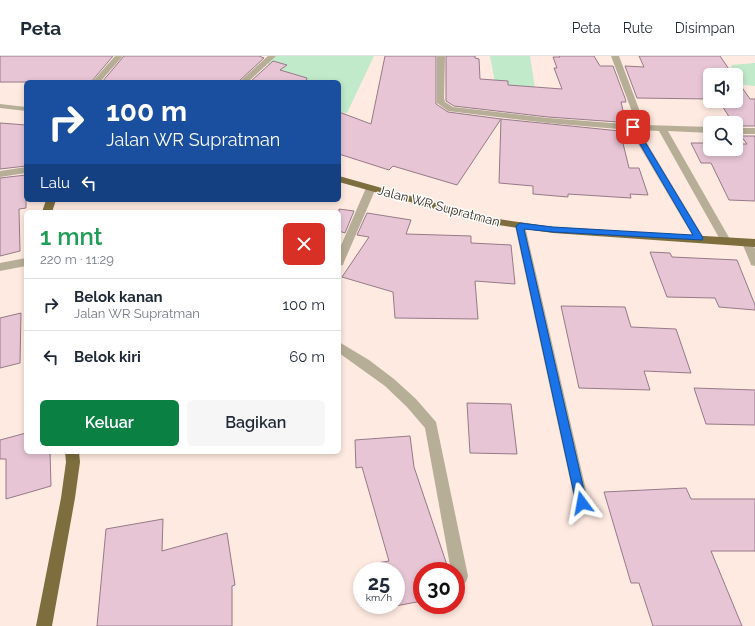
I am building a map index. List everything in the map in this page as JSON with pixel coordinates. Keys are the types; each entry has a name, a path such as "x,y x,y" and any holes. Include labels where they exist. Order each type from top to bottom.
{"highway":[{"name":"Jalan WR Supratman","path":"341,180 486,220 520,226 553,230 699,238 751,243"},
{"path":"44,626 68,498 73,462 72,454"}],"street":[{"path":"98,80 119,56"},
{"path":"245,80 259,65 272,56"},
{"path":"441,56 440,98 441,103 451,109 554,122 638,127 662,130 703,130"},
{"path":"614,56 638,127 699,238"},
{"path":"0,106 24,109"},
{"path":"662,130 726,241"},
{"path":"743,131 755,131"},
{"path":"0,174 24,170"},
{"path":"341,257 371,188"},
{"path":"520,226 582,503"},
{"path":"751,243 755,262"},
{"path":"0,266 24,262"},
{"path":"341,348 384,378 419,410 431,426 457,562"}],"green space":[{"path":"271,56 374,56 347,113 341,112 341,80 278,80 278,78 266,61"},
{"path":"490,56 530,56 536,95 496,88"},
{"path":"755,63 755,86 743,85 743,68 732,68 732,65"}],"building":[{"path":"0,56 113,56 93,80 24,80 24,82 0,82"},
{"path":"124,56 259,56 264,58 240,80 104,80"},
{"path":"385,56 436,56 436,104 448,112 501,119 457,185 393,166 389,170 341,155 341,113 371,124"},
{"path":"446,56 475,56 475,58 479,59 480,79 508,81 508,85 562,89 554,68 557,68 553,57 594,56 600,66 613,66 626,102 621,102 625,119 617,119 618,122 548,117 454,106 446,101"},
{"path":"639,56 720,56 728,68 703,68 703,99 637,98 625,66 644,67"},
{"path":"273,61 287,65 280,70 307,78 306,80 252,80"},
{"path":"743,89 750,99 755,99 755,126 743,126 743,116 729,116 723,108 743,108"},
{"path":"501,119 620,131 629,168 639,168 648,195 630,194 631,198 568,194 568,197 533,194 533,186 499,183"},
{"path":"0,123 24,125 24,166 0,169"},
{"path":"743,136 755,136 755,201 729,200 711,163 701,163 691,143 703,143 703,156 743,156 743,144 747,144"},
{"path":"24,175 24,202 26,202 26,208 19,209 20,251 0,256 0,178"},
{"path":"339,209 354,211 345,233 341,232 341,210"},
{"path":"367,213 411,220 406,234 471,236 471,243 511,245 515,284 475,281 478,319 395,318 393,292 342,277 369,237 357,235"},
{"path":"650,252 670,253 672,257 737,260 755,305 755,310 719,307 715,298 667,297"},
{"path":"561,306 625,307 631,327 676,329 691,373 644,371 650,390 579,388"},
{"path":"21,313 20,363 0,368 0,318"},
{"path":"694,388 755,390 755,425 706,424"},
{"path":"467,403 511,404 517,454 470,453"},
{"path":"24,434 24,454 50,454 51,486 6,499 6,459 0,459 0,440"},
{"path":"410,436 414,467 446,562 413,562 413,603 405,604 405,562 383,562 389,561 362,467 356,468 355,440"},
{"path":"686,488 691,499 755,499 755,551 711,551 742,626 653,626 639,583 631,583 604,492"},
{"path":"163,519 162,551 227,533 235,585 232,586 232,626 97,626 106,529"}],"route":[{"path":"582,503 520,226 553,230 699,238 633,127"}]}
